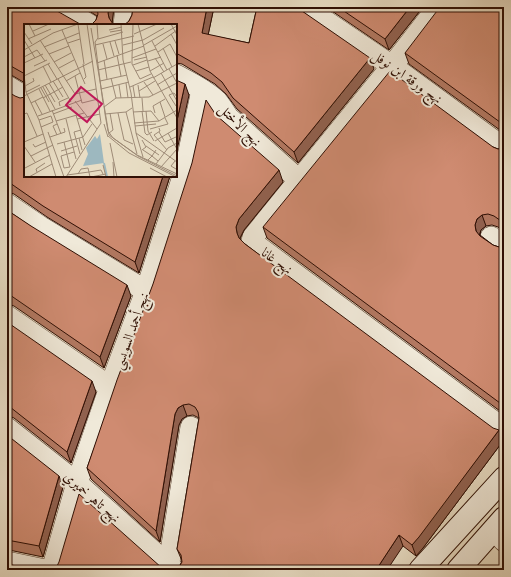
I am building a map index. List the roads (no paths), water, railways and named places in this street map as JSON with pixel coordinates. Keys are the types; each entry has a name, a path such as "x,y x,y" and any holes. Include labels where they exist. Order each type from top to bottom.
{"main road":[{"path":"420,570 504,478"},
{"path":"458,570 501,530"}],"street":[{"path":"59,7 88,24"},
{"path":"124,24 126,7"},
{"name":"نهج ورقة ابن نوفل","path":"311,7 315,14 392,66 504,148"},
{"name":"نهج غانا","path":"438,7 253,237 252,241 504,429"},
{"name":"نهج الأختل","path":"177,76 215,99 222,106 228,116 299,180"},
{"path":"7,86 24,96"},
{"name":"نهج أحمد السويسي","path":"52,570 78,483 110,387 146,290 185,170 202,90"},
{"path":"7,204 41,227 146,290"},
{"path":"7,316 110,387"},
{"name":"نهج تاهر خميري","path":"7,428 78,483 170,567"},
{"path":"170,567 170,557 190,428"},
{"path":"7,562 45,570"}]}
